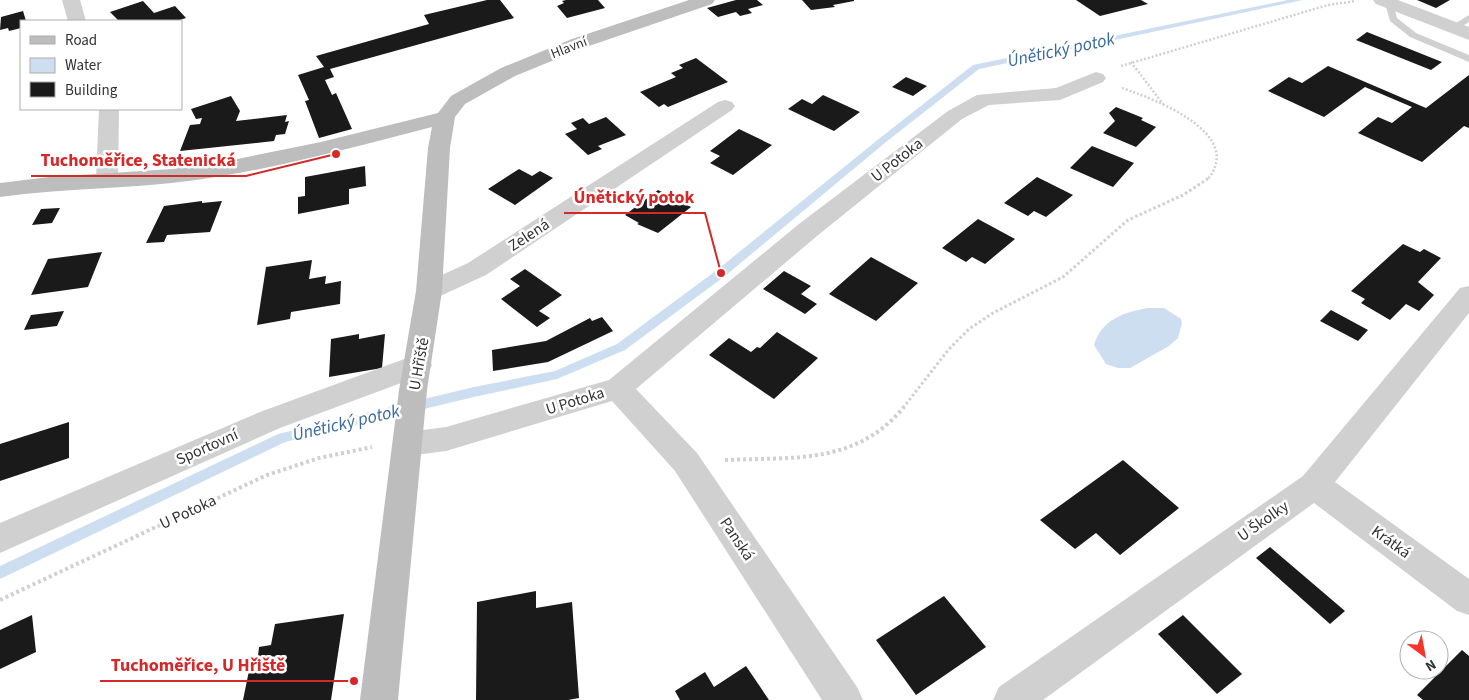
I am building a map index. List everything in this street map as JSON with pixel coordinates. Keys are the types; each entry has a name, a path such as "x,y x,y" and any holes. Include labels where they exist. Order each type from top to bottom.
{"street":[{"name":"Hlavní","path":"444,117 458,100 508,72 579,43 706,0"},
{"path":"76,1 76,20"},
{"path":"1385,1 1461,31"},
{"name":"U Potoka","path":"409,435 446,439 618,388 808,230 955,115 984,99 1060,94 1096,78"},
{"name":"Zelená","path":"429,291 477,268 726,106"},
{"path":"108,179 109,110"},
{"path":"0,190 53,183 196,173 297,153 444,117"},
{"name":"U Hřiště","path":"379,700 415,378 429,291 439,148 444,117"},
{"name":"U Školky","path":"1012,700 1314,485 1469,295"},
{"name":"Sportovní","path":"0,538 270,420 415,378"},
{"name":"Panská","path":"618,388 686,462 844,700"},
{"name":"Krátká","path":"1314,485 1469,599"}],"lane":[{"path":"1385,1 1393,18 1413,35 1469,59"},
{"path":"1461,31 1469,18"}],"path":[{"path":"1096,78 1131,62 1328,5 1363,0"},
{"path":"1131,62 1163,104"},
{"path":"686,462 831,453 867,440 887,426 960,336 980,320 1059,280 1131,218 1197,188 1214,172 1218,159 1212,141 1189,118 1163,104 1096,78"},
{"name":"U Potoka","path":"0,600 282,469 346,450 409,435"}],"water":[{"path":"1148,308 1164,308 1181,319 1182,323 1178,338 1169,346 1130,368 1118,368 1106,364 1094,345 1102,329 1122,315"}],"building":[{"path":"487,0 500,0 514,18 330,69 334,77 325,80 332,95 336,93 352,129 319,138 305,101 309,100 298,75 324,67 316,56 429,24 424,15"},
{"path":"566,0 598,0 605,8 567,18 557,6"},
{"path":"736,0 757,0 763,5 748,9 752,13 740,16 736,12 718,17 707,8"},
{"path":"802,0 854,1 833,5 835,7 811,10"},
{"path":"1076,0 1141,0 1148,4 1100,16"},
{"path":"1417,0 1450,0 1436,8"},
{"path":"143,1 154,13 175,6 186,18 179,20 118,20 110,12"},
{"path":"23,11 26,20 20,20 20,28 9,31 8,28 0,30 1,17"},
{"path":"1367,32 1442,62 1431,70 1356,40"},
{"path":"696,58 728,82 668,107 664,104 659,107 640,92 676,77 671,73 683,68 679,65"},
{"path":"1328,66 1426,108 1469,75 1469,128 1464,126 1422,162 1358,133 1378,117 1392,123 1412,107 1365,87 1324,117 1268,91 1289,77 1302,83"},
{"path":"906,77 927,86 913,96 892,87"},
{"path":"823,95 860,112 834,131 788,109 802,99 812,104"},
{"path":"231,96 240,111 236,121 287,115 285,122 289,121 285,134 276,135 274,141 180,151 190,125 200,124 202,118 196,119 191,109"},
{"path":"1116,107 1143,118 1141,120 1156,127 1136,147 1103,133 1115,121 1109,113"},
{"path":"606,117 626,135 598,146 602,149 588,155 565,134 577,129 571,123 583,118 589,124"},
{"path":"739,129 772,145 733,175 710,163 720,156 710,151"},
{"path":"1092,146 1134,163 1113,187 1070,168"},
{"path":"365,166 366,186 349,189 349,204 298,214 298,197 305,196 305,177"},
{"path":"519,169 532,176 540,171 553,178 515,205 488,189"},
{"path":"1037,177 1073,195 1046,217 1034,211 1028,216 1004,203"},
{"path":"658,190 691,207 658,233 637,224 639,223 625,215"},
{"path":"202,201 202,203 222,201 210,232 167,235 164,242 146,243 164,206"},
{"path":"60,208 52,223 32,225 41,209"},
{"path":"978,219 1015,239 985,264 972,257 966,262 942,248"},
{"path":"1403,244 1420,252 1424,249 1441,258 1418,282 1434,295 1419,311 1406,304 1390,320 1361,303 1365,299 1351,291"},
{"path":"102,252 88,287 31,295 48,259"},
{"path":"871,257 918,283 876,321 829,294"},
{"path":"312,260 309,279 326,276 325,284 341,281 340,304 291,312 290,319 257,325 266,267"},
{"path":"525,269 562,295 539,311 550,318 537,327 501,299 520,286 510,279"},
{"path":"784,271 811,286 801,294 817,304 805,314 763,289"},
{"path":"1331,310 1368,330 1358,341 1320,321"},
{"path":"64,311 57,326 24,330 31,315"},
{"path":"602,317 613,331 548,362 493,371 492,350 546,341 590,318 592,321"},
{"path":"777,332 818,358 774,399 709,355 729,338 751,352 757,347 760,348"},
{"path":"359,334 359,339 385,334 382,368 329,377 331,339"},
{"path":"69,422 69,458 0,481 0,444"},
{"path":"1123,460 1179,508 1120,555 1096,533 1075,549 1040,520"},
{"path":"1270,547 1345,611 1330,624 1256,558"},
{"path":"536,591 536,608 572,602 579,698 568,700 476,700 477,602"},
{"path":"944,596 986,647 916,695 876,640"},
{"path":"344,614 331,700 243,700 252,656 258,656 259,647 271,645 275,624"},
{"path":"32,615 36,652 0,669 0,630"},
{"path":"1183,615 1242,674 1217,694 1158,634"},
{"path":"1462,650 1469,656 1469,700 1423,700 1417,695 1432,680 1449,680 1449,663"},
{"path":"746,666 769,700 680,700 675,691 705,672 714,687"}],"waterway":[{"name":"Únětický potok","path":"0,573 282,438 474,392 557,375 621,347 721,273 883,140 976,67 1299,0"}],"place":[{"name":"Tuchoměřice, Statenická","path":"336,154"},
{"name":"Únětický potok","path":"721,273"},
{"name":"Tuchoměřice, U Hřiště","path":"354,681"}]}
